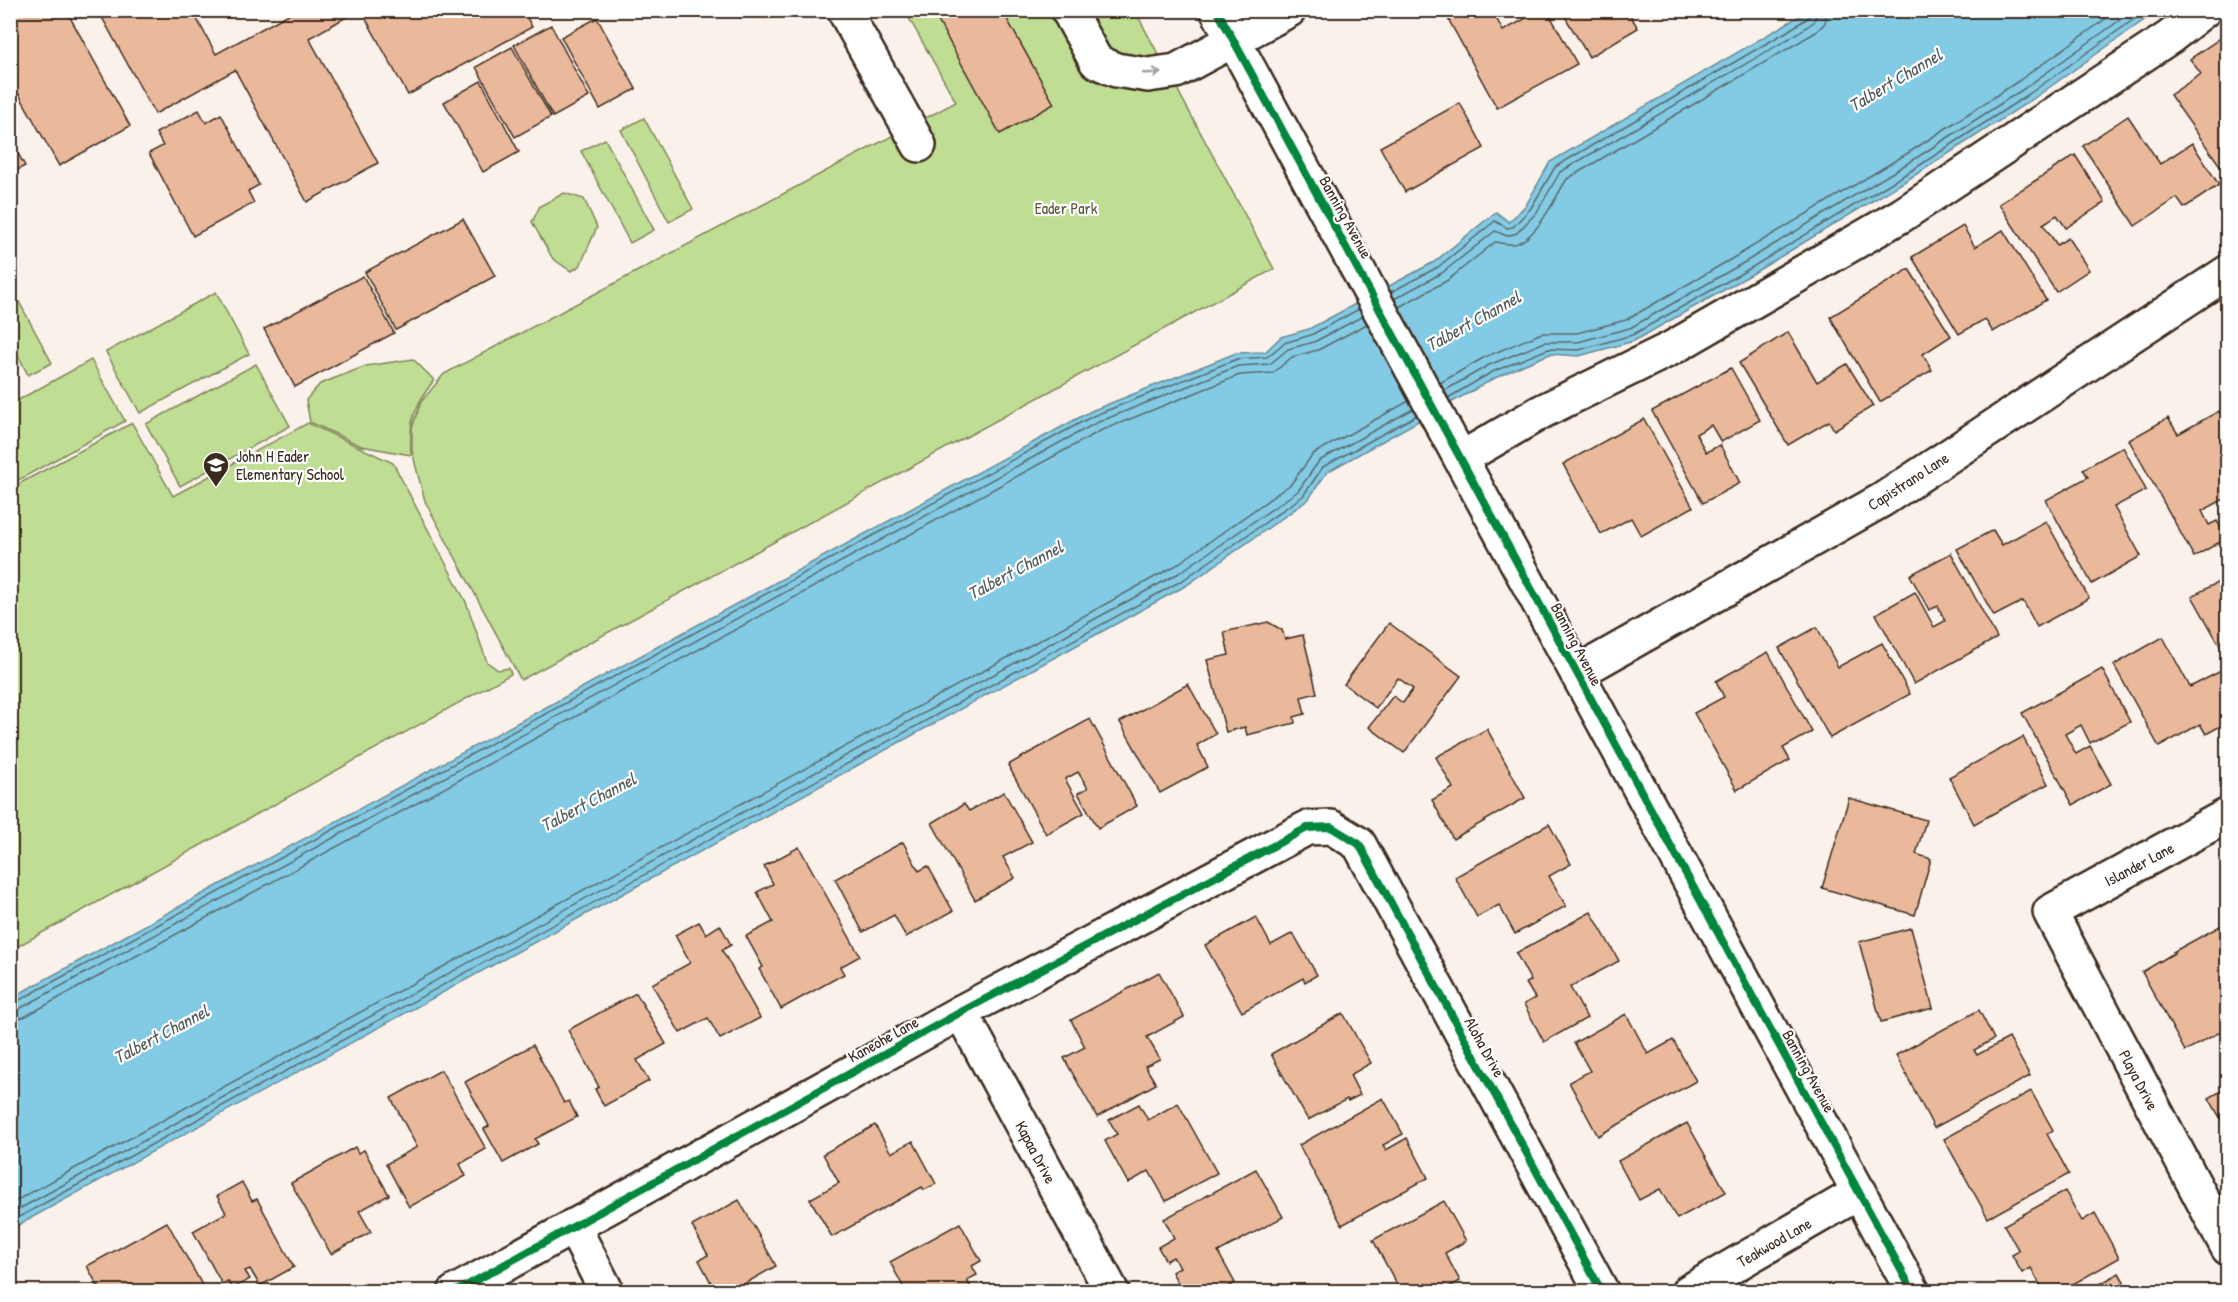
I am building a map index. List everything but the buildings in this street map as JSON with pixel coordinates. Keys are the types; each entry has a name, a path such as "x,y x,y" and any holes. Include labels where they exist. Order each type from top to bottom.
{"street":[{"path":"844,10 919,146"},
{"path":"1068,10 1096,61 1116,70 1148,75 1176,71 1234,42 1289,10"},
{"name":"Banning Avenue","path":"1217,10 1913,1292"},
{"path":"1462,458 1541,412 1672,348 1902,215 2170,37 2204,10"},
{"name":"Capistrano Lane","path":"1577,673 1882,500 2228,272"},
{"name":"Islander Lane","path":"2050,912 2228,816"},
{"name":"Kaneohe Lane","path":"455,1292 961,1012 1307,828 1331,827"},
{"name":"Aloha Drive","path":"1331,827 1359,844 1602,1292"},
{"name":"Playa Drive","path":"2050,912 2228,1248"},
{"name":"Kapaa Drive","path":"961,1012 1112,1292"},
{"name":"Teakwood Lane","path":"1688,1292 1860,1192"},
{"path":"573,1226 607,1292"}],"green space":[{"name":"Eader Park","path":"905,11 1135,11 1274,269 521,680 425,501 412,451 412,428 421,402 444,374 956,102"},
{"path":"644,118 693,209 669,222 621,130"},
{"path":"605,139 654,230 630,243 581,151"},
{"path":"564,193 584,199 597,227 580,266 571,271 553,259 532,222 540,206"},
{"path":"10,285 52,363 28,375 11,341"},
{"path":"216,292 249,354 140,413 106,352"},
{"path":"413,359 434,380 421,399 414,415 411,455 361,446 310,422 306,400 320,384 366,366"},
{"path":"91,360 125,421 15,482 11,473 11,404"},
{"path":"256,364 290,426 180,486 146,424"},
{"path":"132,423 173,496 308,423 393,463 466,602 487,662 498,670 509,668 511,674 11,950 11,488"}],"water":[{"name":"Talbert Channel","path":"1808,11 2157,11 2033,99 1920,172 1752,274 1634,341 1579,356 1550,354 1495,378 1327,472 1308,500 1187,585 11,1229 11,998 1091,411 1236,353 1265,352 1281,337 1309,329 1434,262 1496,212 1509,222 1526,205 1550,162"}],"cycle path":[{"path":"1217,10 1913,1292"},
{"path":"455,1292 961,1012 1307,828 1331,827 1359,844 1602,1292"}],"place":[{"name":"John H Eader Elementary School","path":"216,488"}]}
